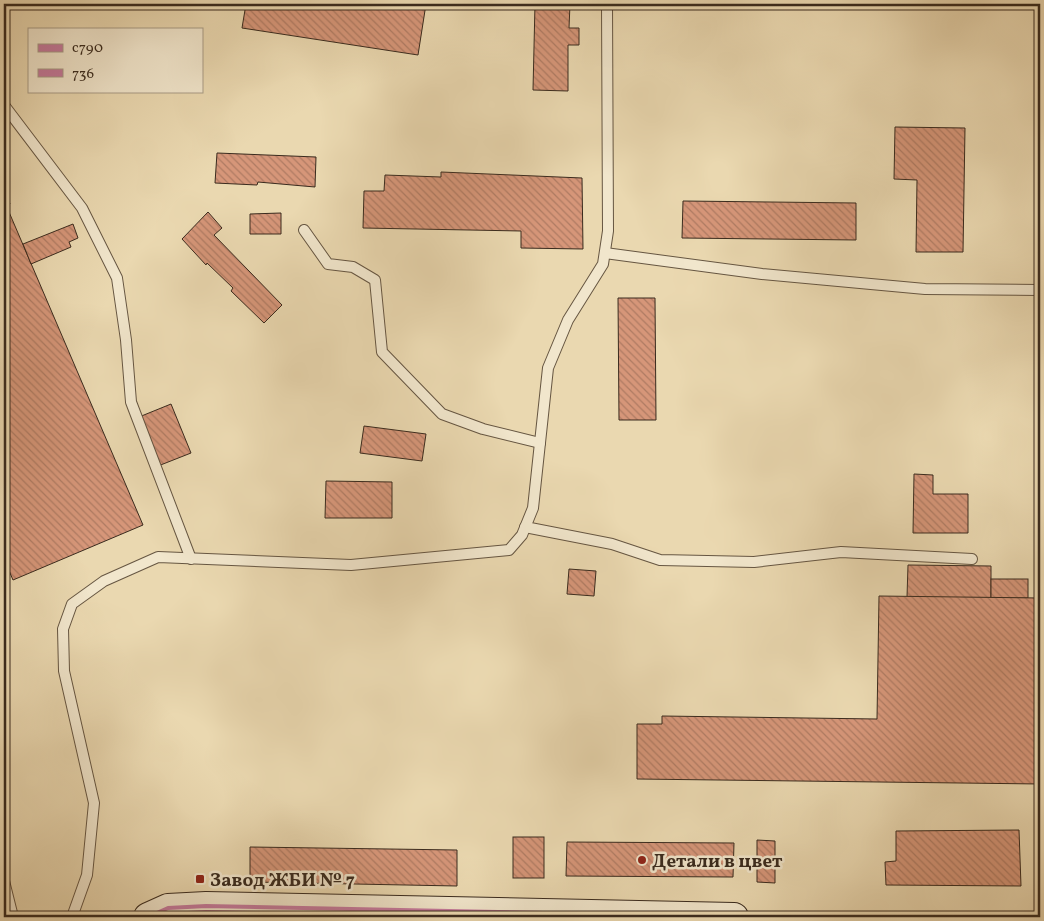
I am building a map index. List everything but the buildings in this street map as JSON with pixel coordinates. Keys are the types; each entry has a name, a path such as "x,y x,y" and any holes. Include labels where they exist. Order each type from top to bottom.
{"street":[{"path":"148,917 168,908 206,906 734,917"}],"lane":[{"path":"72,917 87,875 94,803 64,671 63,628 72,604 104,582 158,557 361,564 508,550 522,535 533,508 548,368 568,320 603,264 605,253 608,231 607,4"},
{"path":"4,105 82,208 117,278 126,340 131,402 191,559"},
{"path":"304,230 328,264 353,267 375,280 382,352 442,414 483,429 540,443"},
{"path":"605,253 762,274 925,289 1040,290"},
{"path":"525,527 612,544 660,560 754,562 841,552 972,560"},
{"path":"4,881 13,917"}],"transit line":[{"name":"с790","path":"148,917 168,908 206,906 734,917"},
{"name":"736","path":"163,917 169,914 206,912 446,917"}],"place":[{"name":"Детали в цвет","path":"642,860"},
{"name":"Завод ЖБИ № 7","path":"200,879"}]}
